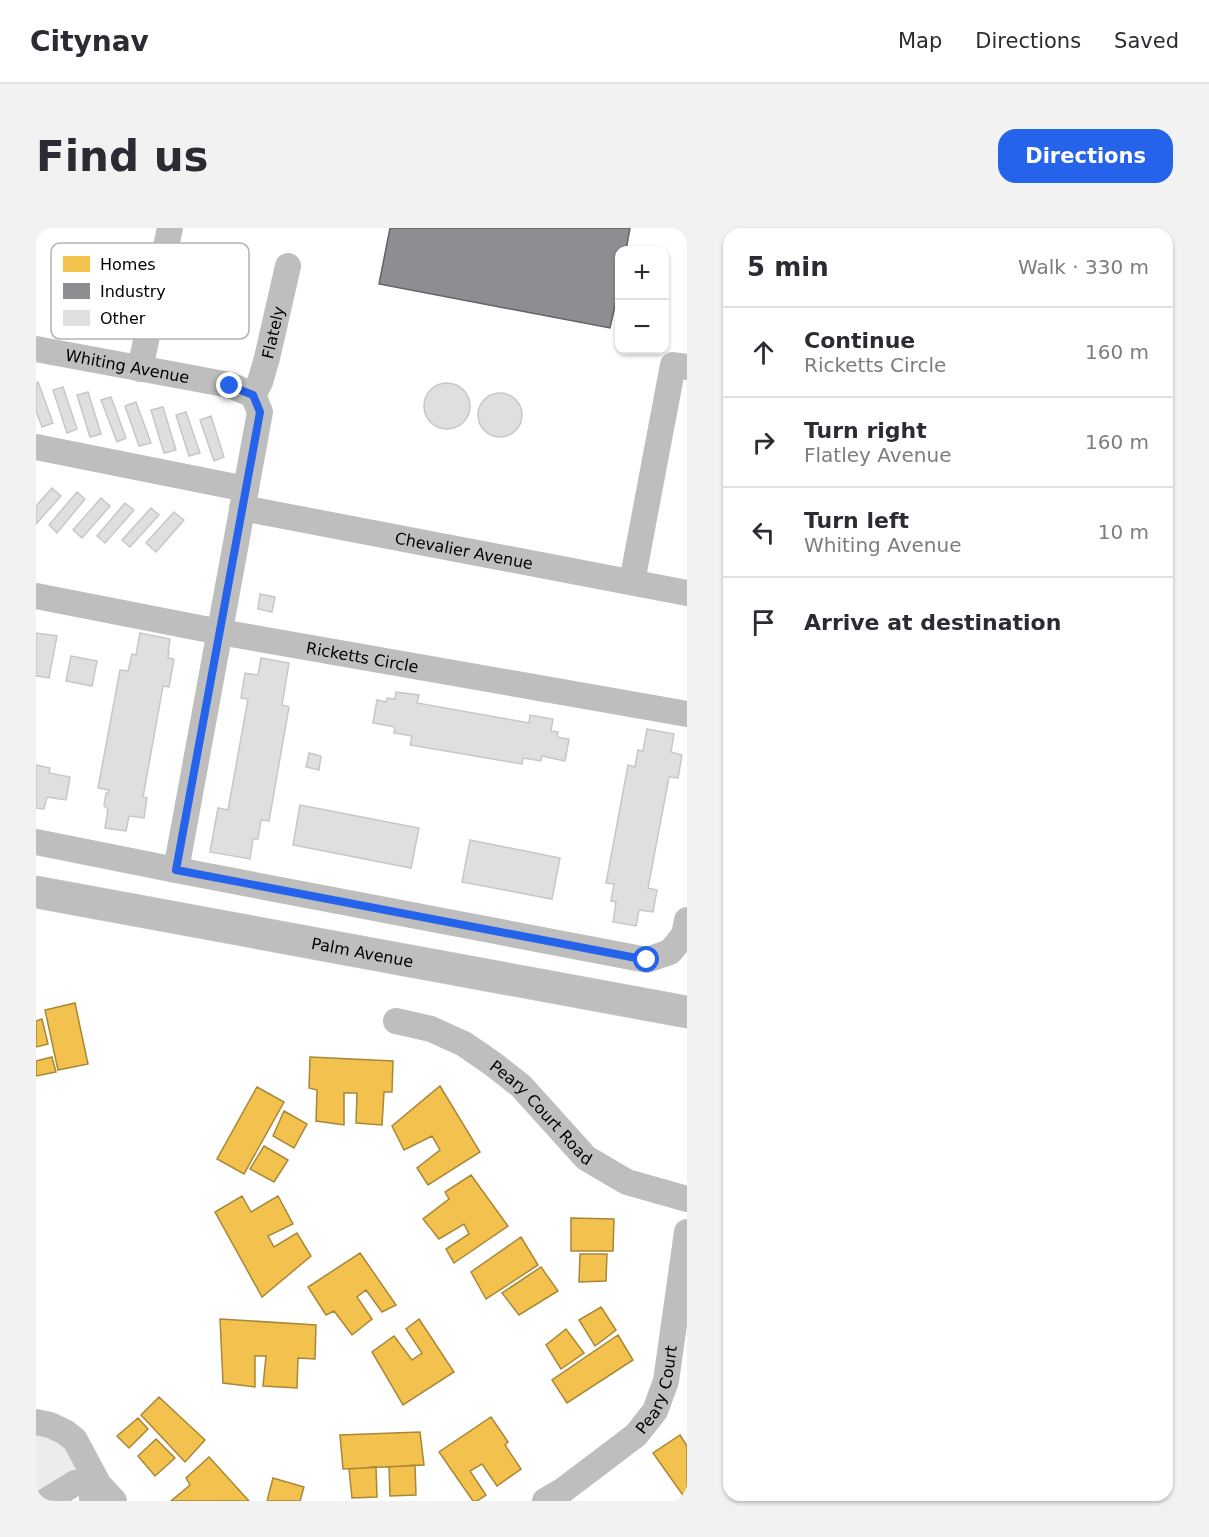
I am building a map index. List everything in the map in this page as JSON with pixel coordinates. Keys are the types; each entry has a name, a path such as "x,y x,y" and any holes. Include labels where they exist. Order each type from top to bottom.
{"main road":[{"name":"Palm Avenue","path":"36,892 687,1012"}],"street":[{"path":"167,243 170,228"},
{"name":"Flately","path":"253,395 265,366 288,266"},
{"path":"140,369 146,339"},
{"name":"Whiting Avenue","path":"36,349 230,386 253,395"},
{"path":"632,582 673,365 687,367"},
{"path":"176,870 260,412 253,395"},
{"name":"Chevalier Avenue","path":"36,447 244,498 687,593"},
{"name":"Ricketts Circle","path":"36,596 220,632 687,714"},
{"path":"36,842 647,960 670,952 684,935 687,920"},
{"name":"Peary Court Road","path":"396,1022 431,1029 464,1044 493,1064 520,1086 586,1158 600,1167 627,1182 687,1199"},
{"name":"Peary Court","path":"545,1501 562,1491 636,1435 655,1411 666,1381 687,1232"},
{"path":"36,1422 50,1425 75,1440 101,1496"},
{"path":"46,1501 75,1483 101,1496"}],"shaded area":[{"path":"36,1428 61,1437 77,1466 72,1475 36,1500"}],"building: Homes":[{"path":"75,1003 88,1064 58,1070 45,1010"},
{"path":"42,1019 48,1044 36,1047 36,1021"},
{"path":"52,1057 56,1072 36,1076 36,1061"},
{"path":"310,1057 393,1061 392,1092 384,1092 382,1125 356,1123 357,1093 344,1093 344,1125 316,1121 317,1090 309,1088"},
{"path":"440,1086 480,1152 428,1185 417,1168 440,1150 432,1136 404,1150 392,1126"},
{"path":"257,1087 284,1102 244,1174 217,1159"},
{"path":"284,1111 307,1124 294,1148 273,1136"},
{"path":"264,1146 288,1160 274,1182 250,1169"},
{"path":"471,1175 508,1226 454,1263 446,1249 469,1234 464,1224 439,1239 423,1219 449,1199 445,1192"},
{"path":"242,1196 251,1212 278,1196 293,1224 268,1236 274,1247 297,1233 311,1256 262,1297 215,1212"},
{"path":"571,1218 614,1219 613,1251 571,1251"},
{"path":"521,1237 538,1265 486,1299 471,1272"},
{"path":"360,1253 396,1305 382,1312 366,1290 357,1297 372,1319 352,1335 334,1311 326,1315 308,1287"},
{"path":"580,1254 607,1254 606,1281 579,1282"},
{"path":"541,1267 558,1291 519,1315 502,1293"},
{"path":"601,1307 616,1330 595,1346 579,1320"},
{"path":"220,1319 316,1325 315,1359 298,1358 297,1388 263,1386 266,1356 255,1356 255,1387 223,1383"},
{"path":"419,1319 454,1372 403,1405 372,1352 394,1336 412,1360 422,1353 406,1329"},
{"path":"566,1329 584,1353 561,1369 546,1345"},
{"path":"618,1335 633,1360 567,1403 552,1380"},
{"path":"159,1397 205,1440 185,1462 141,1415"},
{"path":"491,1417 508,1442 505,1445 521,1469 497,1486 482,1464 470,1471 486,1495 473,1501 439,1452"},
{"path":"138,1418 148,1429 129,1448 117,1436"},
{"path":"420,1432 424,1465 343,1469 340,1435"},
{"path":"680,1435 687,1446 687,1501 653,1453"},
{"path":"156,1439 175,1458 155,1476 138,1456"},
{"path":"209,1457 249,1501 171,1501 190,1485 186,1478"},
{"path":"415,1465 416,1495 390,1496 389,1467"},
{"path":"376,1467 377,1497 352,1498 349,1469"},
{"path":"273,1478 304,1487 300,1501 267,1501"}],"building: Industry":[{"path":"390,228 630,228 627,246 615,246 615,306 610,328 379,284"}],"building: Other":[{"path":"38,382 53,423 42,427 36,411 36,383"},
{"path":"447,383 463,390 470,406 463,422 447,429 431,422 424,406 431,390"},
{"path":"63,387 77,429 67,433 53,390"},
{"path":"88,392 101,434 90,437 77,395"},
{"path":"500,393 508,394 516,399 521,407 521,423 516,431 508,436 500,437 492,436 484,431 479,423 478,415 479,407 484,399 492,394"},
{"path":"111,397 126,438 117,442 101,400"},
{"path":"136,402 151,443 139,446 125,406"},
{"path":"163,407 176,450 164,453 151,410"},
{"path":"186,412 200,453 189,456 176,415"},
{"path":"211,416 224,457 214,461 200,420"},
{"path":"52,488 61,496 36,524 36,506"},
{"path":"77,492 85,499 57,533 49,525"},
{"path":"101,498 110,506 82,538 73,530"},
{"path":"125,503 134,510 105,543 97,536"},
{"path":"151,508 159,515 130,547 122,540"},
{"path":"174,512 184,520 156,552 146,543"},
{"path":"260,594 275,597 272,612 258,609"},
{"path":"36,633 57,636 49,678 36,676"},
{"path":"140,633 170,639 168,658 174,659 169,687 163,686 143,797 147,798 144,818 129,816 126,831 105,828 108,809 104,806 106,793 109,790 98,788 120,670 128,671 132,654 136,655"},
{"path":"71,656 97,661 92,686 66,681"},
{"path":"261,658 289,663 282,705 289,707 269,821 261,820 258,839 253,839 250,859 210,852 218,808 228,810 248,699 241,698 245,673 258,675"},
{"path":"396,692 419,695 417,703 529,723 530,715 553,719 551,731 558,732 557,737 569,739 565,761 542,756 541,761 523,758 522,764 410,745 412,736 394,733 395,727 373,723 377,700 386,702 387,698 395,699"},
{"path":"647,729 674,734 671,752 682,755 678,778 669,777 648,888 657,890 653,912 639,910 636,926 613,922 616,902 611,901 614,884 606,883 628,765 635,767 638,750 643,751"},
{"path":"309,753 321,756 319,770 306,767"},
{"path":"36,765 50,768 49,773 70,777 66,800 47,797 44,809 36,808"},
{"path":"300,805 419,828 411,868 293,845"},
{"path":"470,840 560,858 552,899 462,882"}],"route":[{"path":"230,386 253,395 260,412 176,870 647,960"}]}
